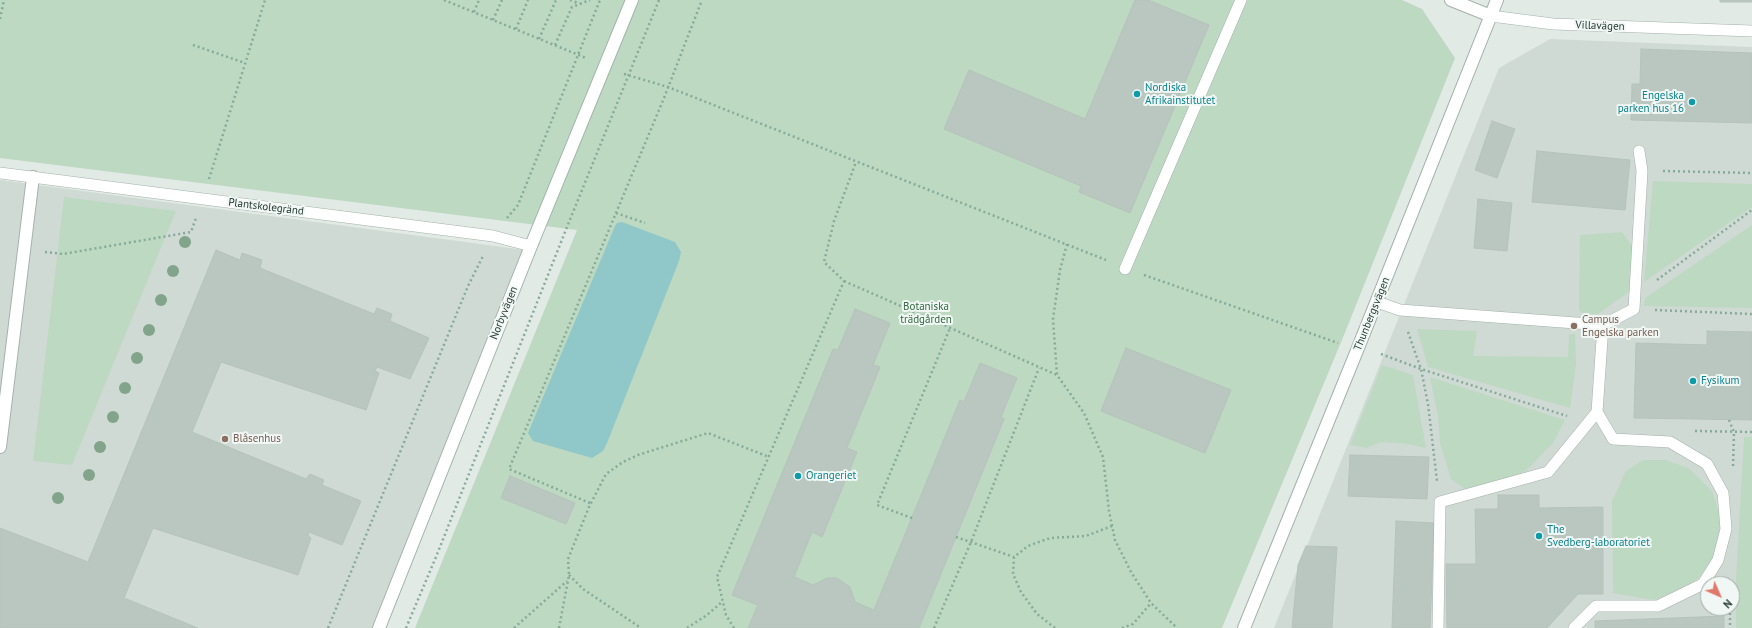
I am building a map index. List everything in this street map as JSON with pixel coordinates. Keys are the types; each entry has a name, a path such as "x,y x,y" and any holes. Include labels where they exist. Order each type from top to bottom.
{"street":[{"name":"Norbyvägen","path":"379,628 531,246 632,0"},
{"name":"Villavägen","path":"1450,0 1491,16"},
{"name":"Thunbergsvägen","path":"1244,628 1377,302 1497,0"},
{"path":"0,447 33,177"}],"lane":[{"path":"1125,269 1241,0"},
{"name":"Villavägen","path":"1491,16 1553,24 1752,31"},
{"path":"1377,302 1400,310 1603,324 1634,309 1642,171 1639,151"},
{"name":"Plantskolegränd","path":"0,173 493,236 531,246"},
{"path":"1574,628 1596,606 1658,606 1703,584 1718,560 1726,529 1723,493 1707,464 1670,442 1613,439 1598,412 1603,324"},
{"path":"1438,628 1440,502 1548,472 1598,412"}],"path":[{"path":"0,19 4,0"},
{"path":"24,250 63,254 191,232 265,0"},
{"path":"444,0 605,64 628,76 668,87 1067,244 1125,269 1340,344 1358,348"},
{"path":"474,12 479,0"},
{"path":"493,20 502,0"},
{"path":"516,29 528,0"},
{"path":"539,39 556,0"},
{"path":"570,0 579,2"},
{"path":"555,45 572,6 579,2 590,0"},
{"path":"328,628 468,286 493,236 518,205 577,54 600,0"},
{"path":"406,628 436,557 659,0"},
{"path":"590,503 509,469 668,87 702,0"},
{"path":"193,45 245,62"},
{"path":"856,162 834,221 824,262 844,281 1057,375"},
{"path":"1642,171 1752,173"},
{"path":"1635,295 1752,210"},
{"path":"616,213 645,223"},
{"path":"1067,244 1060,270 1053,320 1057,375 1084,413 1103,457 1115,540 1131,572 1151,603 1177,628"},
{"path":"734,628 726,614 717,577 844,281"},
{"path":"1634,309 1752,314"},
{"path":"1400,310 1421,369 1428,404 1440,502"},
{"path":"912,518 877,505 950,328"},
{"path":"1381,354 1421,369 1589,422"},
{"path":"934,628 971,542 1039,368"},
{"path":"558,628 569,575 568,559 590,503 606,474 638,454 708,433 769,457"},
{"path":"1055,628 1037,614 1021,592 1013,574 1014,557 1028,546 1050,538 1086,536 1112,526"},
{"path":"956,537 1014,557"},
{"path":"569,575 583,589 641,628"},
{"path":"514,628 567,580"},
{"path":"688,628 707,615 723,601"},
{"path":"1122,628 1133,624 1151,603"},
{"path":"1730,616 1730,628"}],"shaded area":[{"name":"Campus Engelska parken","path":"1550,39 1752,47 1752,628 1274,628 1499,68"},
{"name":"Blåsenhus","path":"0,180 525,250 374,628 0,628"}],"green space":[{"name":"Botaniska trädgården","path":"0,0 1402,0 1422,9 1455,58 1344,335 1222,628 415,628 577,230 0,158"},
{"path":"1653,181 1752,184 1752,207 1644,282"},
{"path":"64,197 176,211 72,465 33,461"},
{"path":"1752,225 1752,308 1644,306 1645,298"},
{"path":"1622,232 1633,247 1630,291 1598,314 1583,313 1579,310 1580,235"},
{"path":"1417,329 1477,331 1473,356 1568,357 1569,334 1575,334 1576,364 1570,408 1428,367"},
{"path":"1382,365 1413,375 1426,448 1409,444 1381,442 1367,448 1350,445"},
{"path":"1430,377 1565,420 1553,443 1526,471 1478,489 1465,489 1451,479 1440,443 1438,416"},
{"path":"1744,437 1752,437 1752,628 1736,628 1736,616 1740,616 1740,576 1736,576"},
{"path":"1643,460 1666,460 1690,469 1712,491 1719,512 1720,534 1714,555 1705,572 1686,588 1654,600 1613,593 1612,500 1625,472"}],"water":[{"path":"622,222 675,242 681,252 679,261 607,443 603,451 592,458 533,441 528,433 615,226 617,223"}],"building":[{"name":"Nordiska Afrikainstitutet","path":"1135,0 1148,0 1209,25 1130,213 1079,192 1081,186 944,129 969,70 1085,119"},
{"path":"1720,0 1752,0 1752,2 1720,2"},
{"name":"Engelska parken hus 16","path":"1641,49 1752,53 1752,123 1631,120 1632,84 1640,84"},
{"path":"1492,121 1515,129 1497,178 1475,170"},
{"path":"1537,151 1630,160 1625,210 1532,202"},
{"path":"1478,199 1512,203 1507,251 1474,248"},
{"name":"Blåsenhus","path":"216,250 240,260 242,253 262,260 260,268 374,314 377,308 392,314 390,321 429,338 410,379 377,367 375,371 379,373 366,410 221,362 192,432 306,479 310,474 324,480 322,485 361,501 342,545 309,532 308,535 311,538 298,575 153,528 124,598 198,628 0,628 0,528 88,562"},
{"path":"855,309 890,323 873,365 880,367 847,448 857,452 822,537 812,532 794,577 813,585 827,578 837,578 850,587 855,602 874,610 960,400 964,402 980,363 1017,378 1001,417 1004,419 919,628 748,628 758,605 732,595 833,349 838,350"},
{"name":"Fysikum","path":"1707,331 1752,332 1752,420 1634,418 1636,343 1707,345"},
{"path":"1126,348 1231,390 1205,453 1101,411"},
{"path":"1350,455 1429,457 1427,499 1348,496"},
{"path":"510,476 575,503 566,524 501,498"},
{"name":"The Svedberg-laboratoriet","path":"1498,495 1539,495 1539,508 1603,507 1603,594 1578,594 1547,628 1447,628 1446,564 1476,564 1475,509 1498,509"},
{"path":"1396,521 1434,523 1430,628 1392,628"},
{"path":"1306,546 1337,547 1332,628 1292,628 1298,565"},
{"path":"1724,616 1724,628 1595,628 1595,621"}],"place":[{"name":"Nordiska Afrikainstitutet","path":"1137,94"},
{"name":"Engelska parken hus 16","path":"1692,102"},
{"name":"Campus Engelska parken","path":"1574,326"},
{"name":"Fysikum","path":"1693,381"},
{"name":"Blåsenhus","path":"225,439"},
{"name":"Orangeriet","path":"798,476"},
{"name":"The Svedberg-laboratoriet","path":"1539,536"}]}
